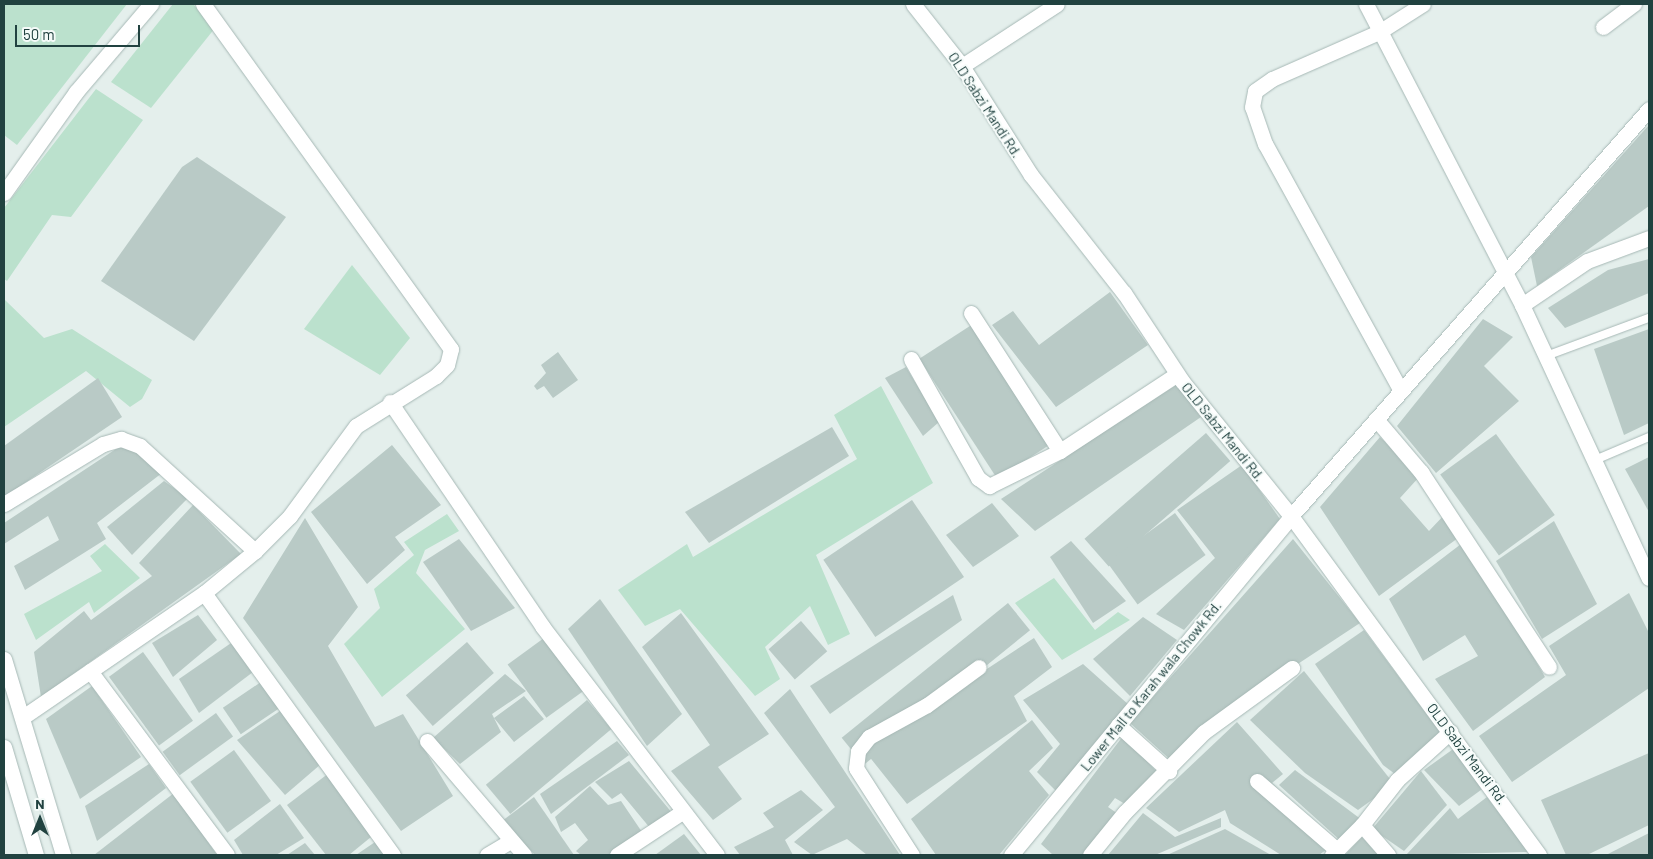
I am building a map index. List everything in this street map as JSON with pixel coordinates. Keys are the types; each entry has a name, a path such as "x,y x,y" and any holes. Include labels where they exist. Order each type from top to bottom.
{"street":[{"path":"4,193 76,92 152,4"},
{"path":"22,716 204,593 255,552 290,516 356,426 447,365 451,349 447,337 203,4"},
{"name":"OLD Sabzi Mandi Rd.","path":"913,4 962,66 1030,175 1124,293 1177,374 1291,516 1539,855"},
{"path":"962,66 1042,8 1057,4"},
{"path":"1366,4 1522,305 1649,578"},
{"path":"1401,391 1265,144 1252,107 1255,90 1272,79 1379,32 1423,4"},
{"path":"1603,26 1634,4"},
{"name":"Lower Mall to Karah wala Chowk Rd.","path":"1011,855 1291,516 1649,108"},
{"path":"1522,305 1587,261 1649,238"},
{"path":"971,313 1060,451"},
{"path":"911,359 978,478 989,486 1060,451 1177,374"},
{"path":"390,402 542,626 682,812 717,855"},
{"path":"1376,419 1421,472 1549,667"},
{"path":"4,504 104,444 121,439 140,446 255,552"},
{"path":"204,593 393,855"},
{"path":"4,659 62,855"},
{"path":"912,855 856,768 858,751 869,737 927,705 979,667"},
{"path":"1090,855 1125,812 1169,771 1204,732 1292,668"},
{"path":"90,671 227,855"},
{"path":"1118,726 1169,771"},
{"path":"1257,781 1335,853 1362,825 1397,780 1450,732"},
{"path":"427,741 510,841 524,855"},
{"path":"4,747 36,855"},
{"path":"617,855 682,812"},
{"path":"1362,825 1388,855"},
{"path":"487,855 510,841"}],"lane":[{"path":"1546,356 1649,318"},
{"path":"1595,460 1649,437"}],"green space":[{"path":"4,4 127,4 17,145 4,135"},
{"path":"173,4 193,4 215,28 151,108 111,82"},
{"path":"96,89 143,120 71,217 52,215 7,281 4,279 4,208"},
{"path":"352,265 410,338 380,375 304,329"},
{"path":"4,299 44,338 72,329 152,380 142,399 130,407 86,371 4,427"},
{"path":"881,386 933,483 816,555 850,634 828,645 810,606 765,647 780,679 755,696 680,609 645,626 618,590 687,544 693,557 857,459 834,415"},
{"path":"447,514 459,531 425,550 416,573 465,629 382,697 344,644 380,608 374,589 414,555 404,542"},
{"path":"105,544 140,578 94,613 89,602 36,640 24,614 102,571 90,556"},
{"path":"1054,578 1095,630 1118,612 1130,620 1062,660 1015,603"}],"building":[{"path":"1649,125 1649,206 1537,286 1531,257"},
{"path":"197,157 286,217 194,341 101,281 182,167"},
{"path":"1649,259 1649,293 1565,328 1548,308 1608,270"},
{"path":"1110,292 1148,345 1056,407 992,325 1013,311 1039,345"},
{"path":"1483,319 1513,337 1484,366 1519,401 1436,473 1397,426"},
{"path":"973,324 1051,444 997,479 919,359"},
{"path":"1649,329 1649,423 1624,435 1594,349"},
{"path":"558,352 578,380 553,398 544,386 537,390 534,386 546,373 541,365"},
{"path":"906,367 939,422 923,436 885,378"},
{"path":"98,378 122,417 4,497 4,446"},
{"path":"1176,385 1201,417 1035,531 1001,499"},
{"path":"832,427 849,456 709,543 685,512"},
{"path":"1206,433 1230,461 1109,567 1084,539"},
{"path":"1496,434 1555,515 1499,555 1440,475"},
{"path":"1380,437 1420,476 1400,498 1429,531 1446,513 1458,538 1379,596 1320,507"},
{"path":"125,443 162,473 97,523 106,539 25,590 14,566 59,540 48,516 4,544 4,523"},
{"path":"392,445 441,505 395,537 405,550 367,584 311,512"},
{"path":"1649,457 1649,512 1625,469"},
{"path":"1242,465 1280,519 1184,630 1156,614 1215,558 1177,510"},
{"path":"164,481 188,498 132,555 107,527"},
{"path":"912,500 964,577 875,637 823,560"},
{"path":"992,503 1019,536 973,567 946,535"},
{"path":"193,505 241,554 41,697 34,652 84,611 91,620 152,576 139,563"},
{"path":"1175,513 1206,555 1138,604 1107,562"},
{"path":"305,518 358,607 328,646 375,727 403,714 453,796 401,831 243,618"},
{"path":"1554,521 1597,604 1542,639 1496,561"},
{"path":"459,539 515,608 471,631 423,562"},
{"path":"1293,539 1360,623 1278,677 1175,764 1130,723"},
{"path":"1071,541 1126,601 1093,623 1050,557"},
{"path":"1465,541 1545,677 1473,731 1435,679 1478,656 1465,635 1423,661 1389,599"},
{"path":"1629,593 1649,633 1649,688 1512,782 1479,736 1566,675 1549,646"},
{"path":"953,595 962,620 830,714 810,686"},
{"path":"600,599 682,714 647,746 568,629"},
{"path":"1008,603 1030,630 864,765 842,738"},
{"path":"681,613 769,734 718,767 742,799 713,820 671,771 710,745 642,647"},
{"path":"198,615 217,640 173,677 152,643"},
{"path":"1143,617 1177,640 1130,696 1093,659"},
{"path":"801,621 827,651 795,679 769,649"},
{"path":"1364,630 1445,739 1399,777 1383,765 1315,664"},
{"path":"544,638 583,691 546,718 508,664"},
{"path":"1034,638 1052,667 1014,696 1027,721 907,804 864,750"},
{"path":"234,641 253,672 199,713 179,679"},
{"path":"467,642 494,673 433,726 406,695"},
{"path":"143,652 193,721 159,745 109,677"},
{"path":"1083,664 1129,705 1056,791 1037,772 1060,744 1023,700"},
{"path":"1304,671 1394,784 1358,810 1305,773 1250,720"},
{"path":"505,674 526,691 492,714 501,732 460,764 433,738"},
{"path":"261,682 279,709 241,734 223,708"},
{"path":"92,686 141,757 80,799 46,719"},
{"path":"790,689 900,855 867,855 847,839 812,855 794,842 835,807 764,713"},
{"path":"524,696 544,719 514,742 494,718"},
{"path":"587,700 611,729 510,814 486,785"},
{"path":"283,709 321,764 285,795 237,740"},
{"path":"216,713 233,736 180,775 163,752"},
{"path":"1032,720 1053,748 1029,771 1049,795 999,855 936,855 911,819"},
{"path":"1237,722 1283,774 1272,783 1334,844 1319,855 1281,855 1230,823 1225,810 1179,832 1146,808"},
{"path":"1123,736 1160,775 1135,810 1115,798 1108,807 1127,820 1097,855 1053,855 1041,844"},
{"path":"617,741 629,755 551,814 540,794"},
{"path":"1456,747 1485,787 1459,806 1424,770"},
{"path":"234,750 271,801 227,833 190,782"},
{"path":"1649,753 1649,825 1587,855 1566,855 1541,800"},
{"path":"629,761 673,814 650,828 621,793 612,799 595,782"},
{"path":"149,764 166,788 97,841 85,806"},
{"path":"1295,770 1362,820 1342,842 1279,785"},
{"path":"1421,771 1447,805 1404,851 1372,829"},
{"path":"329,773 371,837 349,855 326,855 287,805"},
{"path":"590,786 608,805 621,801 642,832 608,855 581,855 576,851 588,840 575,823 561,832 555,817"},
{"path":"801,790 823,810 785,840 793,855 740,855 734,847 774,827 763,813"},
{"path":"174,793 217,855 94,855"},
{"path":"534,797 574,855 535,855 502,821"},
{"path":"1487,797 1528,852 1406,855 1450,808 1458,819"},
{"path":"280,804 304,838 276,855 243,855 234,840"},
{"path":"1143,813 1175,837 1221,818 1221,827 1155,855 1108,855"},
{"path":"1225,829 1271,855 1167,855"},
{"path":"1649,833 1649,855 1606,855"},
{"path":"684,834 701,855 655,855"},
{"path":"1362,837 1378,855 1345,855"},
{"path":"378,840 389,855 356,855"},
{"path":"305,843 315,855 287,855"}]}
